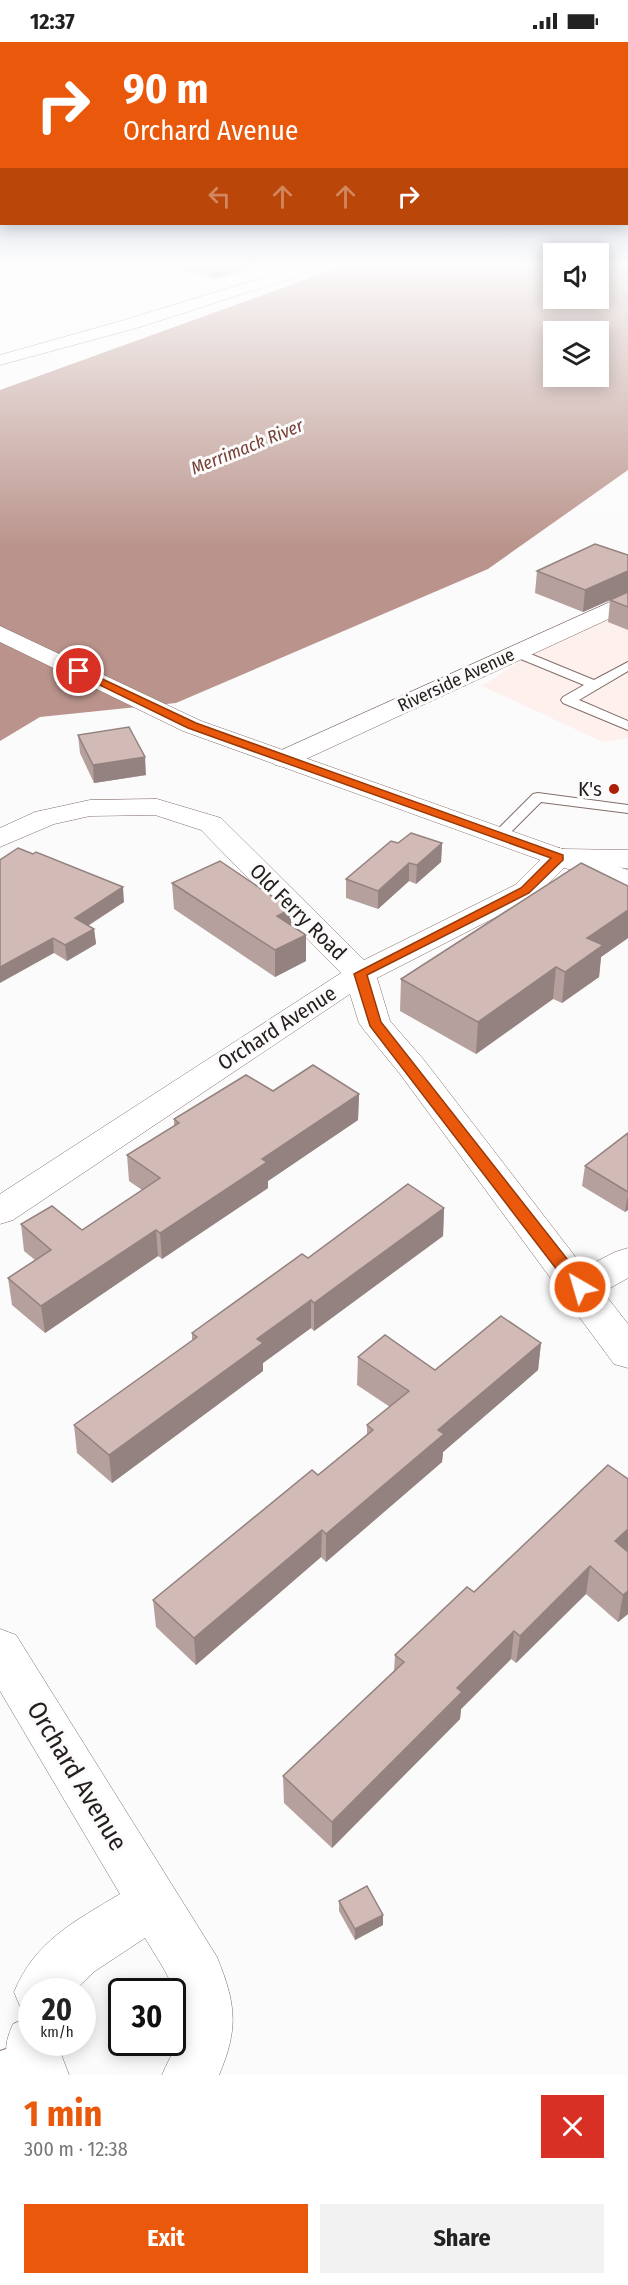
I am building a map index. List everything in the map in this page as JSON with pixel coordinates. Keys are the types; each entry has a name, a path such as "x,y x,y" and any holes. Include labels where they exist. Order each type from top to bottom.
{"street":[{"name":"Riverside Avenue","path":"284,759 628,601"},
{"path":"0,633 192,726 499,836 628,879"},
{"name":"Old Ferry Road","path":"0,839 45,818 90,808 157,807 211,824 360,974 375,1023 580,1287 628,1353"},
{"path":"559,857 628,859"},
{"name":"Orchard Avenue","path":"0,1210 360,974 525,891 559,857"},
{"path":"580,1287 628,1261"},
{"name":"Orchard Avenue","path":"0,1649 198,1976 205,1992 208,2030 204,2048 190,2075"},
{"path":"48,1978 64,1960 153,1903"}],"lane":[{"path":"516,652 595,685"},
{"path":"628,666 568,700 628,726"},
{"path":"499,836 538,797 628,809"}],"shaded area":[{"path":"628,608 628,738 603,742 482,686 538,649"}],"water":[{"name":"Merrimack River","path":"86,359 543,359 543,387 609,387 609,359 628,359 628,470 488,569 176,703 40,717 0,741 0,390"}],"building":[{"path":"595,544 628,555 628,571 585,590 537,571"},
{"path":"628,592 628,607 610,600"},
{"path":"129,727 145,757 93,765 78,735"},
{"path":"411,833 442,843 417,865 409,863 378,891 346,879 391,841 398,843"},
{"path":"18,848 33,854 36,852 123,887 75,918 94,929 65,945 53,938 0,967 0,860"},
{"path":"220,861 291,909 277,916 306,935 275,950 172,883"},
{"path":"581,863 628,886 628,910 587,938 603,945 565,972 556,967 478,1022 401,979"},
{"path":"313,1065 359,1094 262,1159 267,1162 160,1233 156,1230 41,1306 8,1278 51,1250 21,1224 52,1206 82,1230 160,1178 127,1155 179,1123 174,1119 246,1075 273,1091"},
{"path":"628,1133 628,1192 585,1166"},
{"path":"408,1184 444,1208 314,1303 311,1300 257,1339 263,1343 109,1455 74,1425 197,1337 192,1333 302,1254 308,1258"},
{"path":"501,1316 541,1343 438,1430 444,1434 326,1534 322,1530 194,1638 153,1600 312,1470 318,1475 373,1430 367,1425 409,1391 358,1357 385,1335 435,1370"},
{"path":"608,1465 628,1479 628,1529 615,1541 628,1552 628,1591 623,1595 590,1566 520,1636 514,1631 457,1688 462,1692 332,1822 283,1776 404,1662 395,1655 467,1587 474,1592"},
{"path":"367,1886 383,1915 355,1929 339,1901"}],"place":[{"name":"K's","path":"614,789"}],"route":[{"path":"79,671 192,726 559,857 525,891 360,974 375,1023 412,1067 580,1287"}]}
